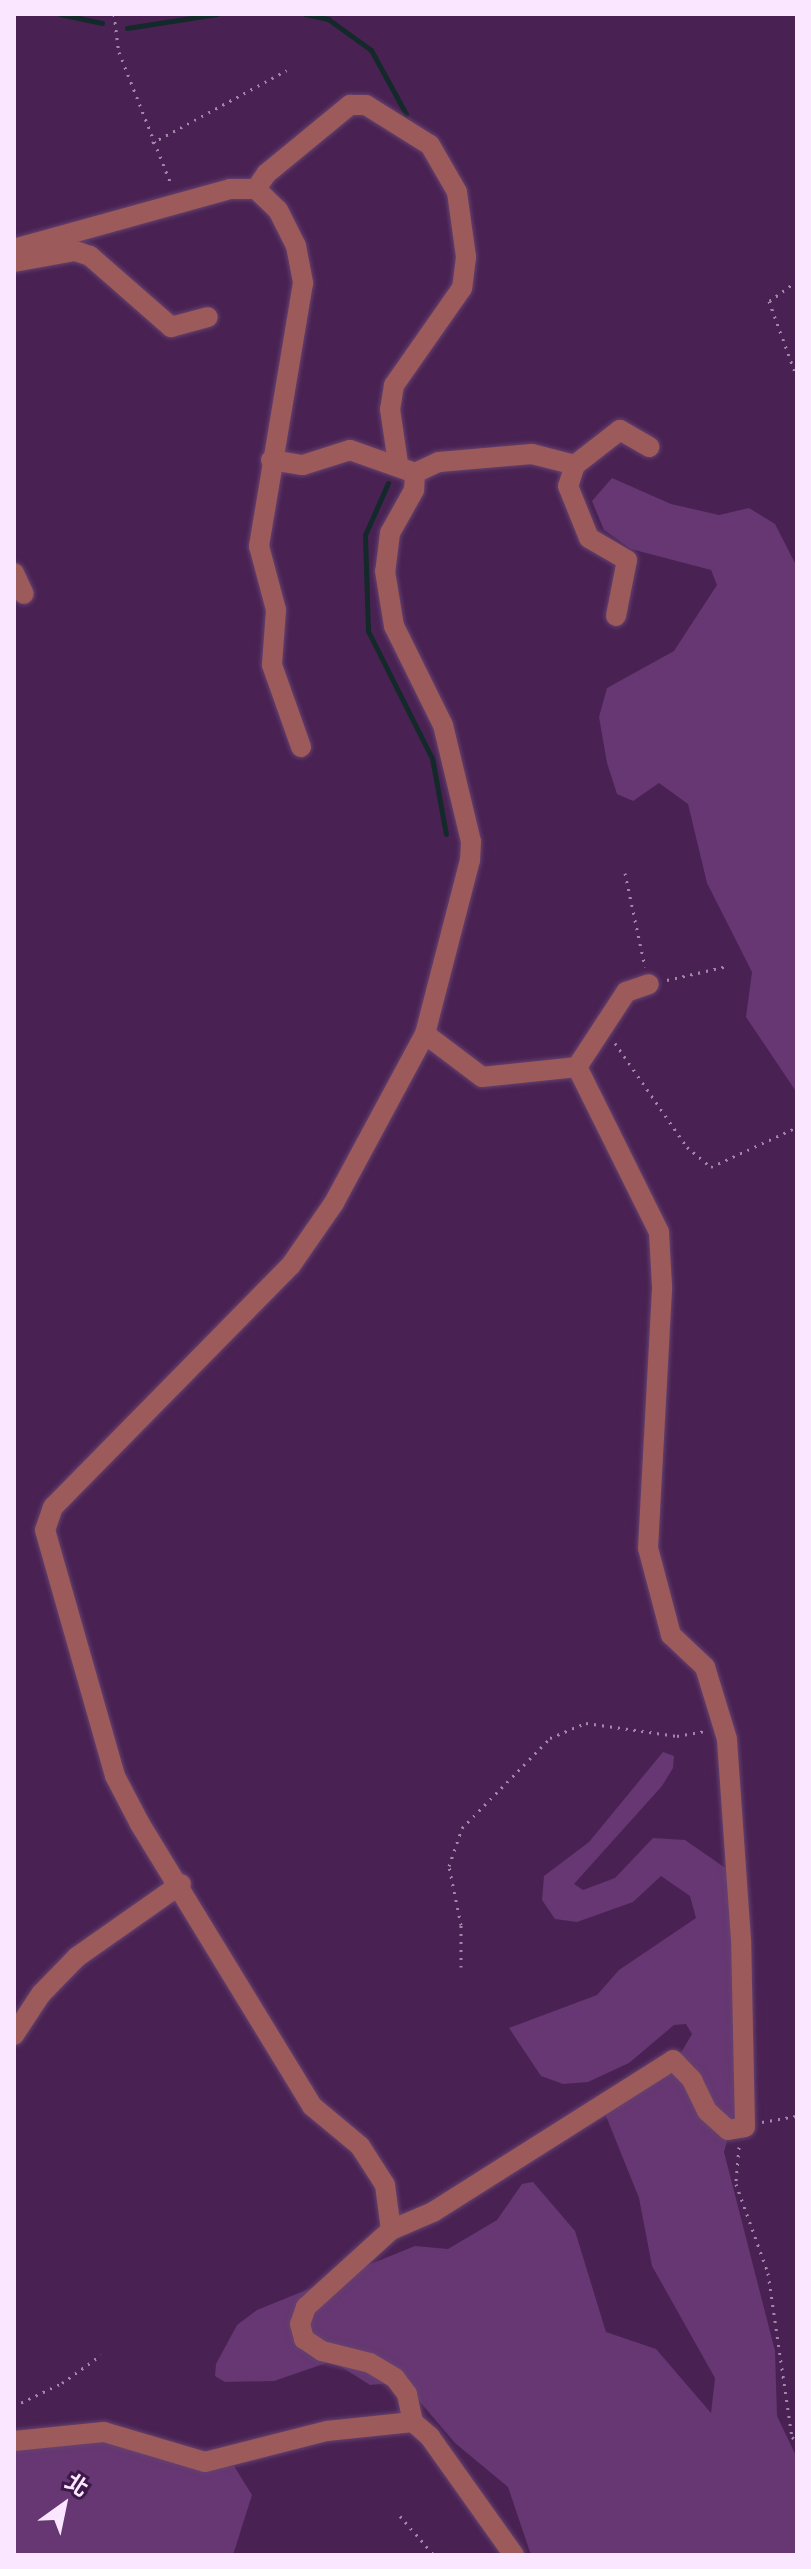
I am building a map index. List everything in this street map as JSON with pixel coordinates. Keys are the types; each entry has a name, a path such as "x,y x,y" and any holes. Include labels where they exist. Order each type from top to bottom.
{"street":[{"path":"256,189 266,174 350,105 366,105 430,145 457,192 466,257 462,288 394,385 390,409 414,490 390,533 385,571 394,626 443,725 471,842 425,1034 334,1203 291,1265 53,1507 45,1530 115,1776 140,1824 181,1884 312,2106 360,2146 385,2185 391,2230"},
{"path":"14,249 230,189 256,189 278,210 296,246 303,283 259,546 276,610 272,665 301,747"},
{"path":"14,262 75,251 90,256 171,327 208,317"},
{"path":"616,616 627,560 589,538 568,486 575,465 620,430 649,447"},
{"path":"271,460 303,465 350,450 407,468 439,462 532,454 575,465"},
{"path":"14,573 24,594"},
{"path":"425,1034 482,1077 577,1067 626,992 649,984"},
{"path":"514,2555 430,2437 413,2422 407,2394 395,2378 370,2363 322,2351 304,2339 300,2324 306,2307 391,2230 433,2212 673,2060 692,2080 707,2111 728,2130 745,2127 741,1940 723,1727 705,1667 671,1635 648,1548 662,1286 659,1232 577,1067"},
{"path":"14,2035 41,1994 77,1957 181,1884"},
{"path":"14,2441 104,2432 205,2462 327,2431 413,2422"}],"path":[{"path":"114,14 119,52 152,143 180,203"},
{"path":"152,143 287,70"},
{"path":"797,281 769,301 797,378"},
{"path":"625,873 649,984 727,966"},
{"path":"605,1028 687,1147 711,1167 797,1127"},
{"path":"461,1967 461,1925 449,1866 462,1828 550,1738 586,1723 677,1736 723,1727"},
{"path":"797,2116 745,2127 736,2184 768,2273 792,2437 797,2441"},
{"path":"14,2406 62,2383 101,2355"},
{"path":"400,2516 434,2555"}],"shaded area":[{"path":"612,478 671,504 719,515 749,508 775,524 797,567 797,1093 746,1017 752,972 707,883 688,804 659,783 633,801 617,794 607,763 599,717 607,688 674,651 717,585 711,570 631,549 604,530 592,501"},
{"path":"663,1752 674,1756 673,1768 662,1786 574,1884 583,1890 615,1878 653,1838 685,1840 727,1869 741,2090 724,2152 775,2351 777,2416 797,2458 797,2555 531,2555 508,2487 455,2443 403,2382 370,2385 332,2361 274,2381 225,2382 215,2376 216,2364 237,2325 257,2310 415,2246 448,2249 497,2220 522,2184 533,2182 575,2231 606,2332 656,2349 711,2413 715,2378 652,2266 639,2198 604,2111 670,2072 692,2034 686,2024 674,2025 629,2063 588,2082 563,2084 541,2076 509,2028 597,1995 619,1970 696,1918 690,1896 661,1876 633,1902 577,1922 555,1919 542,1900 544,1876 589,1842"},
{"path":"119,2440 200,2468 234,2466 252,2495 233,2555 14,2555 14,2447"}],"waterway":[{"path":"60,14 102,23"},
{"path":"127,28 217,14"},
{"path":"305,14 328,19 371,50 406,114"},
{"path":"388,483 365,535 368,631 432,758 446,834"}]}
